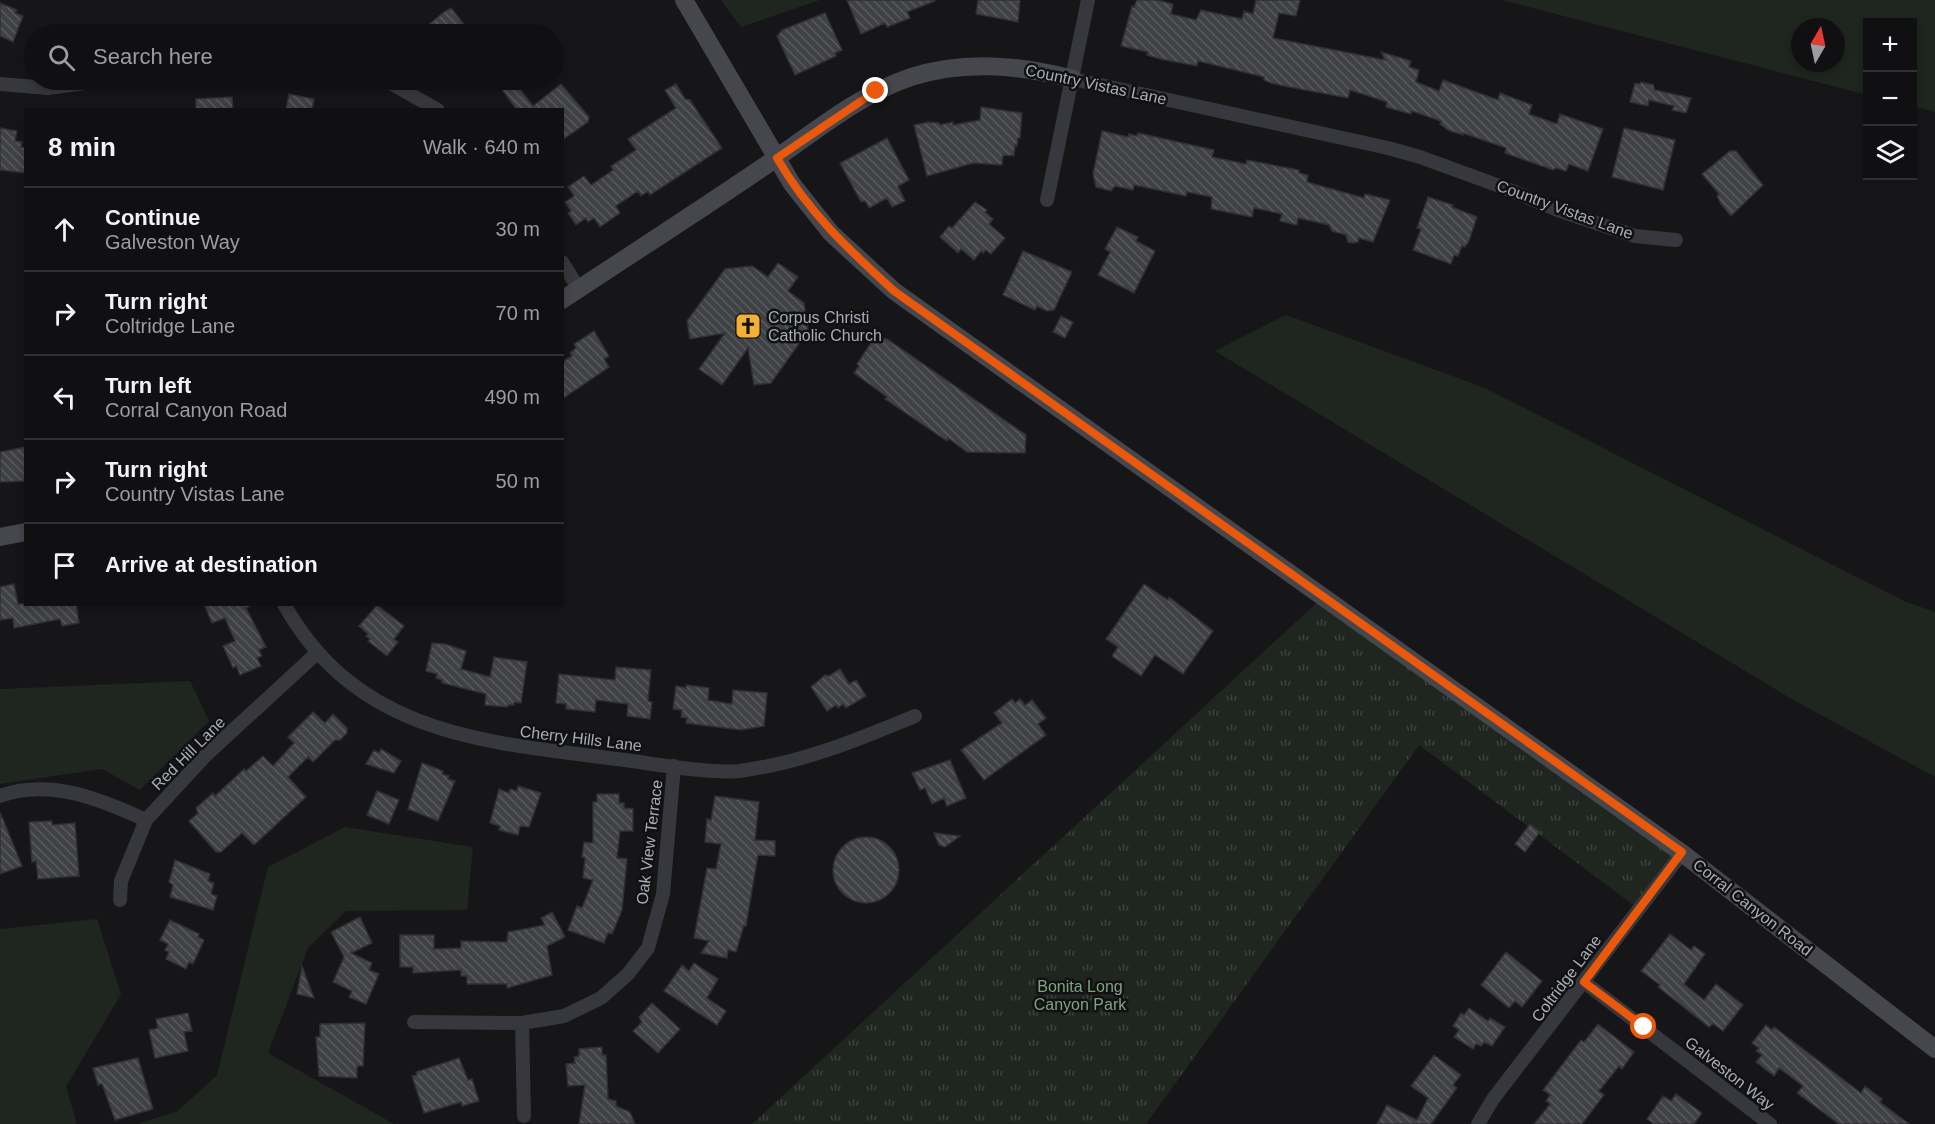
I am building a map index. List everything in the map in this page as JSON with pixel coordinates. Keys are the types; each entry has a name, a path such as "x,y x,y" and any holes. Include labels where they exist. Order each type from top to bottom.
{"main road":[{"name":"Corral Canyon Road","path":"684,0 792,184 831,233 894,291 1682,852 1935,1049"},
{"name":"Country Vistas Lane","path":"564,299 876,91 912,77 953,68 996,66 1039,70 1072,79"},
{"path":"0,537 24,532"}],"street":[{"path":"1047,200 1088,0"},
{"name":"Country Vistas Lane","path":"1072,79 1388,148 1635,236 1676,240"},
{"path":"0,84 24,86"},
{"path":"403,90 434,108"},
{"path":"564,265 579,289"},
{"name":"Cherry Hills Lane","path":"285,606 296,627 317,653 382,704 440,730 494,744 735,771 782,765 836,749 915,716"},
{"name":"Red Hill Lane","path":"120,900 122,881 146,820 206,755 317,653"},
{"name":"Oak View Terrace","path":"414,1022 522,1023 564,1016 601,998 628,974 648,948 663,894 675,766"},
{"path":"0,796 34,790 70,791 114,805 146,820"},
{"name":"Coltridge Lane","path":"1478,1124 1493,1099 1682,852"},
{"name":"Galveston Way","path":"1584,982 1770,1124"},
{"path":"522,1023 524,1116"}],"green space":[{"path":"721,0 820,0 741,27"},
{"path":"1502,0 1935,0 1935,112 1917,107 1917,18 1863,18 1863,94"},
{"path":"1286,315 1485,388 1904,601 1935,612 1935,777 1790,698 1215,351"},
{"name":"Bonita Long Canyon Park","path":"1323,597 1679,857 1639,909 1419,745 1146,1124 752,1124"},
{"path":"190,681 209,721 140,790 102,769 0,784 0,689"},
{"path":"345,827 473,847 467,910 346,911 308,948 268,1053 394,1124 137,1124 178,1111 217,1075 268,867"},
{"path":"97,919 121,994 66,1087 77,1124 0,1124 0,929"}],"building":[{"path":"847,0 935,1 907,12 910,18 887,27 885,23 861,34"},
{"path":"978,0 1020,0 1018,22 976,14"},
{"path":"1137,0 1157,0 1173,4 1171,14 1196,20 1201,10 1242,19 1244,11 1253,14 1256,0 1300,0 1296,16 1279,13 1273,38 1385,60 1381,52 1411,61 1409,67 1419,70 1416,82 1439,91 1443,80 1498,100 1500,93 1532,105 1529,114 1557,124 1560,114 1603,129 1588,171 1569,164 1566,171 1556,168 1553,170 1505,153 1506,148 1448,130 1440,124 1441,121 1412,111 1411,114 1386,107 1387,102 1350,90 1348,98 1289,87 1271,83 1264,80 1264,77 1198,61 1197,66 1160,59 1147,55 1148,52 1121,46 1132,6 1134,7"},
{"path":"0,3 17,10 15,13 23,16 13,42 0,36"},
{"path":"451,8 464,24 429,24"},
{"path":"825,13 842,50 835,53 836,56 795,75 777,36 782,30"},
{"path":"1641,82 1653,85 1655,90 1691,98 1686,113 1672,110 1674,106 1649,100 1648,106 1630,102 1635,83 1640,84"},
{"path":"676,84 685,99 690,100 722,148 650,195 648,191 641,196 638,191 616,206 620,213 600,227 594,218 588,222 586,218 576,225 568,213 571,211 565,202 574,196 568,187 584,176 591,185 613,170 611,166 636,150 628,139 676,108 665,90"},
{"path":"564,88 589,117 588,122 564,139 564,108 516,108 502,90 521,90 533,106 553,90 564,90"},
{"path":"289,94 314,99 312,108 286,108"},
{"path":"232,97 233,108 196,108 196,99"},
{"path":"981,107 1022,113 1020,138 1018,138 1017,146 1015,145 1014,156 1003,155 1002,165 973,163 927,176 914,125 929,122 940,125 953,122 953,125 980,120"},
{"path":"0,128 17,131 15,141 22,142 21,147 24,148 24,173 0,170"},
{"path":"1624,128 1675,140 1663,190 1612,177"},
{"path":"1102,131 1128,137 1129,134 1137,136 1138,133 1214,150 1212,157 1246,164 1247,160 1299,170 1299,173 1308,175 1307,182 1364,198 1365,194 1390,200 1373,242 1359,238 1358,242 1353,243 1348,242 1346,235 1332,231 1329,225 1298,218 1297,225 1280,221 1282,214 1254,208 1252,217 1211,209 1212,197 1187,192 1186,196 1134,185 1133,190 1115,186 1111,191 1096,187 1093,174"},
{"path":"887,138 909,180 898,186 905,201 892,207 887,198 869,208 865,201 861,202 840,163"},
{"path":"1730,151 1736,151 1763,185 1731,216 1721,204 1717,196 1719,194 1702,174"},
{"path":"1428,197 1453,205 1452,207 1477,217 1469,241 1465,247 1462,246 1458,256 1454,255 1451,264 1413,250 1421,229 1417,228"},
{"path":"975,202 987,210 985,212 993,219 989,224 1005,238 991,254 986,250 983,253 981,251 974,260 961,249 958,253 940,237 949,226 952,228"},
{"path":"1117,227 1138,237 1136,241 1155,251 1134,293 1098,275 1110,252 1105,249"},
{"path":"1023,251 1072,272 1054,310 1047,311 1037,306 1035,310 1003,295"},
{"name":"Corpus Christi Catholic Church","path":"778,263 798,277 788,291 804,303 808,331 771,383 754,385 748,348 722,385 699,369 725,333 690,339 687,321 725,269 752,266 768,277"},
{"path":"1061,316 1073,322 1065,338 1053,332"},
{"path":"594,331 609,356 604,359 609,367 564,398 564,361 572,356 570,353 576,348 574,344"},
{"path":"875,337 887,339 1026,435 1025,453 967,452 885,399 887,397 854,373 859,366 857,364"},
{"path":"24,447 24,481 0,482 0,452"},
{"path":"14,584 18,604 24,604 24,606 76,606 79,623 62,626 60,619 14,628 13,618 0,620 0,587"},
{"path":"1144,584 1168,600 1169,597 1213,631 1183,674 1155,655 1141,676 1112,656 1118,647 1106,639"},
{"path":"205,606 250,606 246,608 266,647 259,650 262,656 257,658 261,666 240,675 236,666 233,668 223,646 235,641 225,618 212,623"},
{"path":"378,606 404,626 394,639 398,642 387,656 368,641 370,639 366,636 368,634 359,626"},
{"path":"432,643 445,644 466,651 461,669 490,677 494,657 527,662 521,703 514,702 514,705 508,705 508,707 485,705 486,694 442,683 442,680 436,678 437,674 426,671"},
{"path":"616,667 651,670 648,701 652,702 650,719 627,716 628,704 596,700 595,712 566,709 566,704 556,703 559,674 615,680"},
{"path":"840,669 849,684 856,680 866,696 846,708 843,704 838,708 836,705 827,711 811,687 825,675 829,676"},
{"path":"686,685 709,688 708,700 732,704 733,690 767,693 764,726 741,730 686,723 687,718 681,717 682,710 673,709 676,686 686,688"},
{"path":"1012,699 1015,703 1020,699 1025,705 1032,700 1046,718 1038,724 1046,735 984,780 961,750 1002,723 994,713"},
{"path":"313,712 325,723 333,714 347,728 347,733 340,740 335,740 313,762 308,757 288,777 306,797 254,845 242,833 221,852 216,852 189,821 198,813 196,808 213,793 215,796 244,769 246,771 263,756 273,766 294,743 288,737"},
{"path":"381,749 401,761 394,773 366,764 374,750 379,753"},
{"path":"950,760 966,798 947,806 944,798 932,804 925,788 920,790 912,773"},
{"path":"422,763 443,771 442,774 449,776 448,779 455,781 438,821 408,809"},
{"path":"518,786 541,793 529,827 520,826 518,835 499,830 500,826 490,823 499,789 509,793 510,789 517,791"},
{"path":"377,791 399,800 389,824 367,815"},
{"path":"597,794 619,794 619,803 624,803 624,808 633,809 633,831 620,831 617,858 627,859 622,910 612,934 608,933 604,943 568,930 577,906 582,908 593,880 583,878 585,858 582,857 584,842 593,843 593,802 597,802"},
{"path":"715,796 759,802 755,840 775,841 775,856 758,855 746,926 744,925 736,952 728,950 727,958 701,953 709,941 694,938 707,868 716,869 721,844 705,842 707,819 711,820"},
{"path":"0,812 22,866 0,874"},
{"path":"52,821 52,825 75,823 79,876 38,879 36,861 32,862 29,822"},
{"path":"1530,824 1540,832 1525,852 1515,844"},
{"path":"934,833 960,836 945,847 939,845"},
{"path":"860,837 872,837 890,846 897,857 899,870 897,883 890,894 879,901 860,903 847,898 838,889 833,876 833,864 838,851 847,842"},
{"path":"175,860 210,874 208,881 214,883 211,894 217,896 213,910 170,897 173,885 169,882"},
{"path":"552,912 565,937 547,946 552,975 507,988 507,984 467,984 467,976 461,976 461,970 413,973 413,967 400,967 400,935 434,935 434,949 461,948 461,941 507,942 508,932 545,925 541,918"},
{"path":"360,917 372,943 351,953 372,963 369,970 379,974 366,1004 349,997 352,991 333,982 344,957 331,932"},
{"path":"170,920 199,934 198,937 204,940 193,964 189,962 186,969 166,959 169,952 165,950 168,944 160,940"},
{"path":"1670,934 1691,950 1694,946 1705,954 1684,984 1704,1000 1716,984 1743,1005 1723,1031 1713,1024 1709,1027 1641,971"},
{"path":"1506,952 1542,981 1522,1007 1515,1001 1509,1008 1481,985"},
{"path":"694,963 718,979 707,998 726,1011 717,1025 664,991 682,965 689,971"},
{"path":"302,966 314,998 297,994"},
{"path":"652,1003 680,1029 658,1053 633,1031 642,1022 639,1017"},
{"path":"1469,1008 1488,1021 1490,1018 1505,1027 1492,1046 1484,1042 1481,1046 1476,1044 1473,1049 1454,1037 1459,1030 1453,1026 1461,1013 1464,1015"},
{"path":"188,1013 192,1031 184,1032 188,1051 155,1058 149,1030 158,1028 156,1019"},
{"path":"365,1023 363,1066 357,1066 357,1078 319,1076 316,1037 320,1037 320,1024"},
{"path":"1598,1024 1634,1052 1622,1069 1619,1066 1599,1091 1604,1095 1582,1124 1534,1124 1550,1104 1546,1101 1550,1095 1543,1090 1581,1040 1584,1042"},
{"path":"1766,1025 1772,1030 1774,1027 1861,1093 1865,1086 1882,1099 1880,1102 1909,1124 1839,1124 1797,1093 1803,1086 1779,1068 1774,1076 1756,1062 1762,1055 1756,1051 1759,1048 1752,1043"},
{"path":"602,1047 602,1055 606,1055 608,1099 616,1101 616,1106 630,1112 635,1124 579,1124 585,1085 568,1086 566,1064 575,1063 574,1057 579,1056 579,1049"},
{"path":"1434,1055 1461,1075 1453,1085 1457,1088 1431,1124 1377,1124 1387,1105 1417,1120 1428,1098 1411,1086"},
{"path":"138,1058 153,1109 115,1120 102,1084 98,1085 93,1068"},
{"path":"459,1058 468,1080 472,1079 479,1101 462,1106 461,1102 424,1113 412,1076 417,1075 416,1072"},
{"path":"1676,1094 1702,1113 1694,1124 1654,1124 1647,1119 1663,1096 1671,1101"}],"place":[{"name":"Corpus Christi Catholic Church","path":"748,326"}],"route":[{"path":"876,91 807,135 777,158 792,184 831,233 894,291 1682,852 1584,982 1644,1027"}]}
